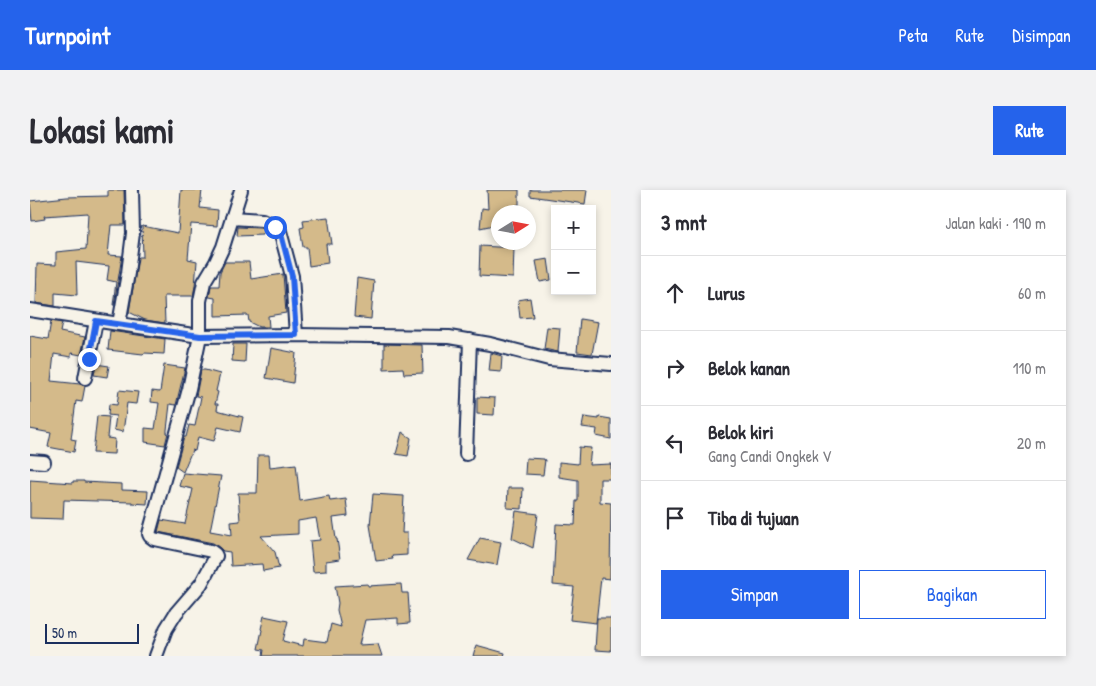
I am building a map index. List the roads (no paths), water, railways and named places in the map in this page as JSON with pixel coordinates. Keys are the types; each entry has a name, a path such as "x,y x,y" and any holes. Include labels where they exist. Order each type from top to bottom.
{"street":[{"path":"118,324 133,234 132,190"},
{"path":"156,656 166,629 176,613 201,584 216,556 211,551 154,539 149,534 189,389 200,336 200,301 204,282 223,247 241,190"},
{"path":"232,218 262,220 280,230 292,276 296,335"},
{"path":"30,310 200,336 449,337 490,344 549,359 611,364"},
{"path":"85,378 96,321"},
{"path":"466,454 470,340"},
{"path":"30,461 44,462"}]}
